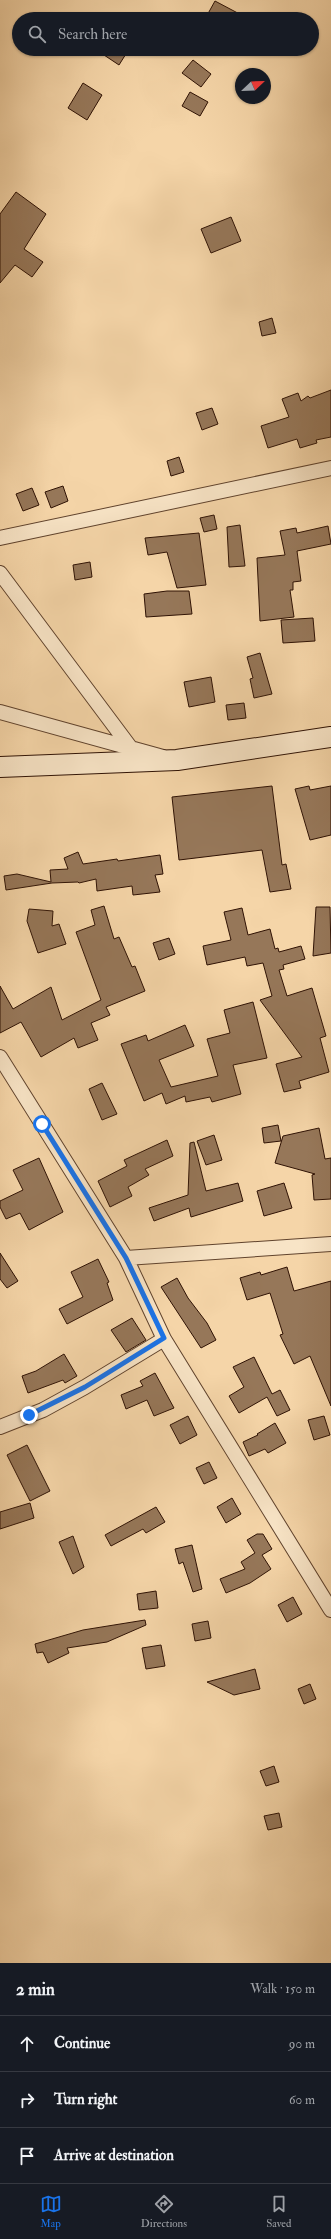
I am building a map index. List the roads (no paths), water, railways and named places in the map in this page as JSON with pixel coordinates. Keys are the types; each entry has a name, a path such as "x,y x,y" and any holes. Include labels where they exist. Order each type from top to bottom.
{"main road":[{"path":"0,767 177,760 331,737"}],"street":[{"path":"0,538 331,468"},
{"path":"0,573 130,747"},
{"path":"0,712 177,760"},
{"path":"0,1057 126,1258 164,1338 331,1610"},
{"path":"126,1258 331,1244"},
{"path":"0,1427 44,1410 85,1387 164,1338"}]}
